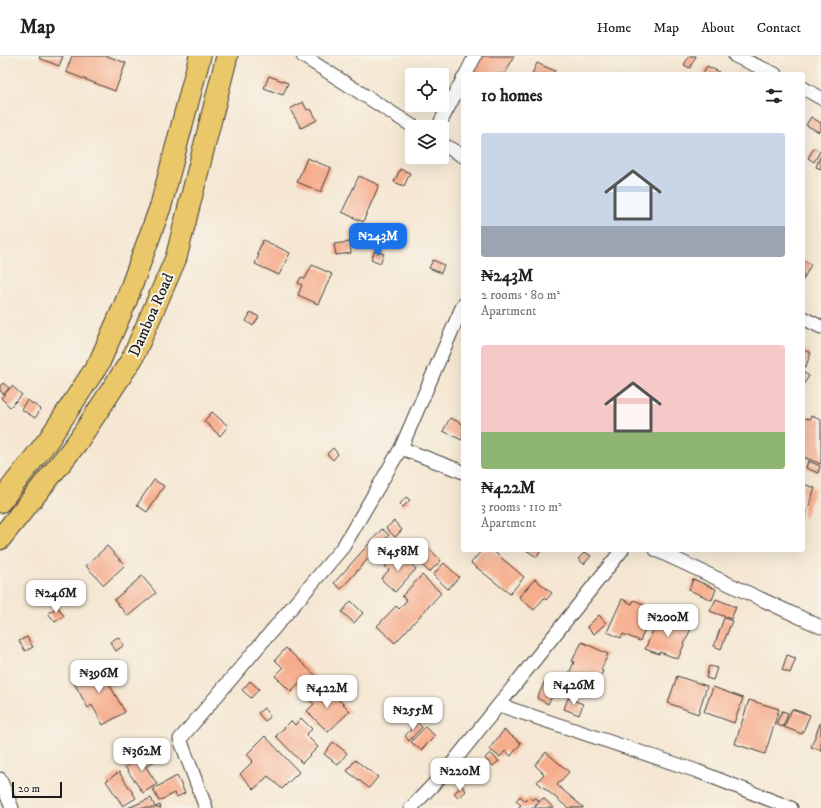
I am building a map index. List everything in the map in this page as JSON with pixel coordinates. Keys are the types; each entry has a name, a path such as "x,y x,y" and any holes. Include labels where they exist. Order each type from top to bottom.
{"main road":[{"name":"Damboa Road","path":"0,502 49,439 99,363 125,304 161,206 200,56"},
{"name":"Damboa Road","path":"3,531 76,444 132,358 176,258 227,56"}],"street":[{"path":"303,56 405,121"},
{"path":"467,72 475,56"},
{"path":"735,56 771,72"},
{"path":"442,120 461,83"},
{"path":"805,89 821,98"},
{"path":"449,148 461,155"},
{"path":"206,808 180,739 343,548 401,448 461,310"},
{"path":"805,319 821,327"},
{"path":"401,448 461,471"},
{"path":"411,808 447,770 620,552"},
{"path":"660,552 821,627"},
{"path":"499,705 697,772 791,808"},
{"path":"0,779 12,808"}],"building":[{"path":"40,56 63,56 59,66 39,58"},
{"path":"72,56 107,56 126,63 115,91 66,72"},
{"path":"481,56 514,56 506,72 473,72"},
{"path":"689,56 696,56 690,68 684,65"},
{"path":"537,63 555,71 554,72 533,72"},
{"path":"707,66 719,72 704,72"},
{"path":"269,76 288,83 283,95 264,88"},
{"path":"303,102 307,110 311,109 317,120 301,128 290,109"},
{"path":"811,117 821,123 821,129 819,132 806,125"},
{"path":"814,148 820,151 814,162 808,158"},
{"path":"821,155 821,169 816,167"},
{"path":"307,158 331,168 321,192 297,182"},
{"path":"400,169 410,173 404,186 394,182"},
{"path":"359,176 379,185 363,222 342,212"},
{"path":"263,240 290,253 279,275 255,264 259,255 257,254"},
{"path":"350,242 351,253 336,255 334,244"},
{"path":"375,251 384,254 380,263 371,259"},
{"path":"433,260 444,265 441,273 429,268"},
{"path":"805,261 811,264 805,276"},
{"path":"312,265 332,274 318,304 298,295 302,285 298,283 301,277 305,279"},
{"path":"251,312 259,317 253,326 246,321"},
{"path":"805,351 811,353 805,368"},
{"path":"805,373 809,376 805,382"},
{"path":"3,383 9,388 4,394 0,391 0,386"},
{"path":"12,386 22,395 10,407 1,398"},
{"path":"27,400 41,409 35,418 21,409"},
{"path":"212,412 228,426 220,436 204,421"},
{"path":"811,416 821,420 821,464 805,458 805,418 810,419"},
{"path":"450,418 461,423 461,440 443,431"},
{"path":"333,448 338,454 333,460 327,454"},
{"path":"808,461 820,466 818,473 806,468"},
{"path":"154,480 164,486 147,512 137,505"},
{"path":"805,485 815,488 805,518"},
{"path":"406,497 410,500 403,507 400,504"},
{"path":"394,521 402,530 395,537 386,528"},
{"path":"382,529 389,535 341,589 334,583"},
{"path":"425,544 441,561 429,572 413,556"},
{"path":"107,546 125,565 104,585 86,566"},
{"path":"398,552 416,569 395,592 381,579 389,570 385,566"},
{"path":"480,552 494,552 524,577 510,594 471,563"},
{"path":"529,552 540,552 537,557"},
{"path":"585,552 591,556 584,564 578,559"},
{"path":"444,563 459,577 448,589 433,575"},
{"path":"422,575 441,593 395,643 377,626 396,606 399,609 407,600 402,596"},
{"path":"142,576 156,593 128,616 114,600"},
{"path":"535,579 552,593 546,600 544,598 534,610 519,597"},
{"path":"693,579 716,589 712,600 689,590"},
{"path":"622,599 632,604 634,600 652,608 644,626 646,627 640,641 623,634 621,638 607,632"},
{"path":"716,599 736,607 731,619 710,611"},
{"path":"351,601 363,613 354,623 342,612"},
{"path":"58,607 64,616 55,622 48,613"},
{"path":"599,615 606,623 594,634 587,627"},
{"path":"667,618 691,628 678,659 660,652 659,654 645,649 656,624 659,625 662,619 666,621"},
{"path":"724,618 732,621 721,649 714,646"},
{"path":"27,637 33,647 25,651 19,641"},
{"path":"118,637 124,645 116,651 110,642"},
{"path":"582,642 608,654 597,684 590,680 588,685 568,676 574,662 572,661"},
{"path":"286,648 315,675 304,687 300,683 291,692 275,676 283,668 275,660"},
{"path":"787,655 796,658 790,673 782,670"},
{"path":"97,663 125,712 103,725 92,705 88,708 73,681 84,675 82,672"},
{"path":"709,666 717,668 713,680 706,678"},
{"path":"677,676 707,686 698,714 668,703"},
{"path":"250,681 259,689 251,698 242,690"},
{"path":"545,681 557,687 548,704 537,698"},
{"path":"326,687 350,711 328,732 307,711 314,704 308,699 316,692 318,695"},
{"path":"713,687 743,698 734,723 704,712"},
{"path":"568,698 583,704 579,715 564,709"},
{"path":"749,700 779,709 765,754 735,744"},
{"path":"264,708 270,717 265,721 258,713"},
{"path":"792,709 810,715 802,734 784,727"},
{"path":"782,711 788,713 783,727 776,724"},
{"path":"301,718 312,729 306,735 318,747 302,763 276,736 291,721 295,725"},
{"path":"821,721 821,750 811,747"},
{"path":"417,722 422,727 409,741 405,736"},
{"path":"425,727 435,736 421,750 411,742"},
{"path":"504,730 521,743 511,756 505,751 500,757 489,749"},
{"path":"265,736 299,772 282,789 268,776 254,789 240,774 253,761 247,754"},
{"path":"333,742 347,753 338,765 324,754"},
{"path":"161,743 168,755 159,760 152,748"},
{"path":"149,751 156,760 146,767 157,784 143,793 125,767"},
{"path":"546,752 569,772 557,785 583,808 568,808 537,782 544,774 535,765"},
{"path":"490,753 499,761 493,766 485,758"},
{"path":"355,760 378,777 369,788 347,771"},
{"path":"119,772 136,798 123,806 106,781"},
{"path":"177,776 185,793 177,797 174,793 159,801 153,789"},
{"path":"462,786 466,791 459,798 454,793"},
{"path":"520,796 525,801 529,797 532,800 535,797 539,801 532,808 518,808 521,805 516,801"},
{"path":"151,798 155,807 160,805 161,808 128,808"},
{"path":"543,798 554,808 534,808"}]}
